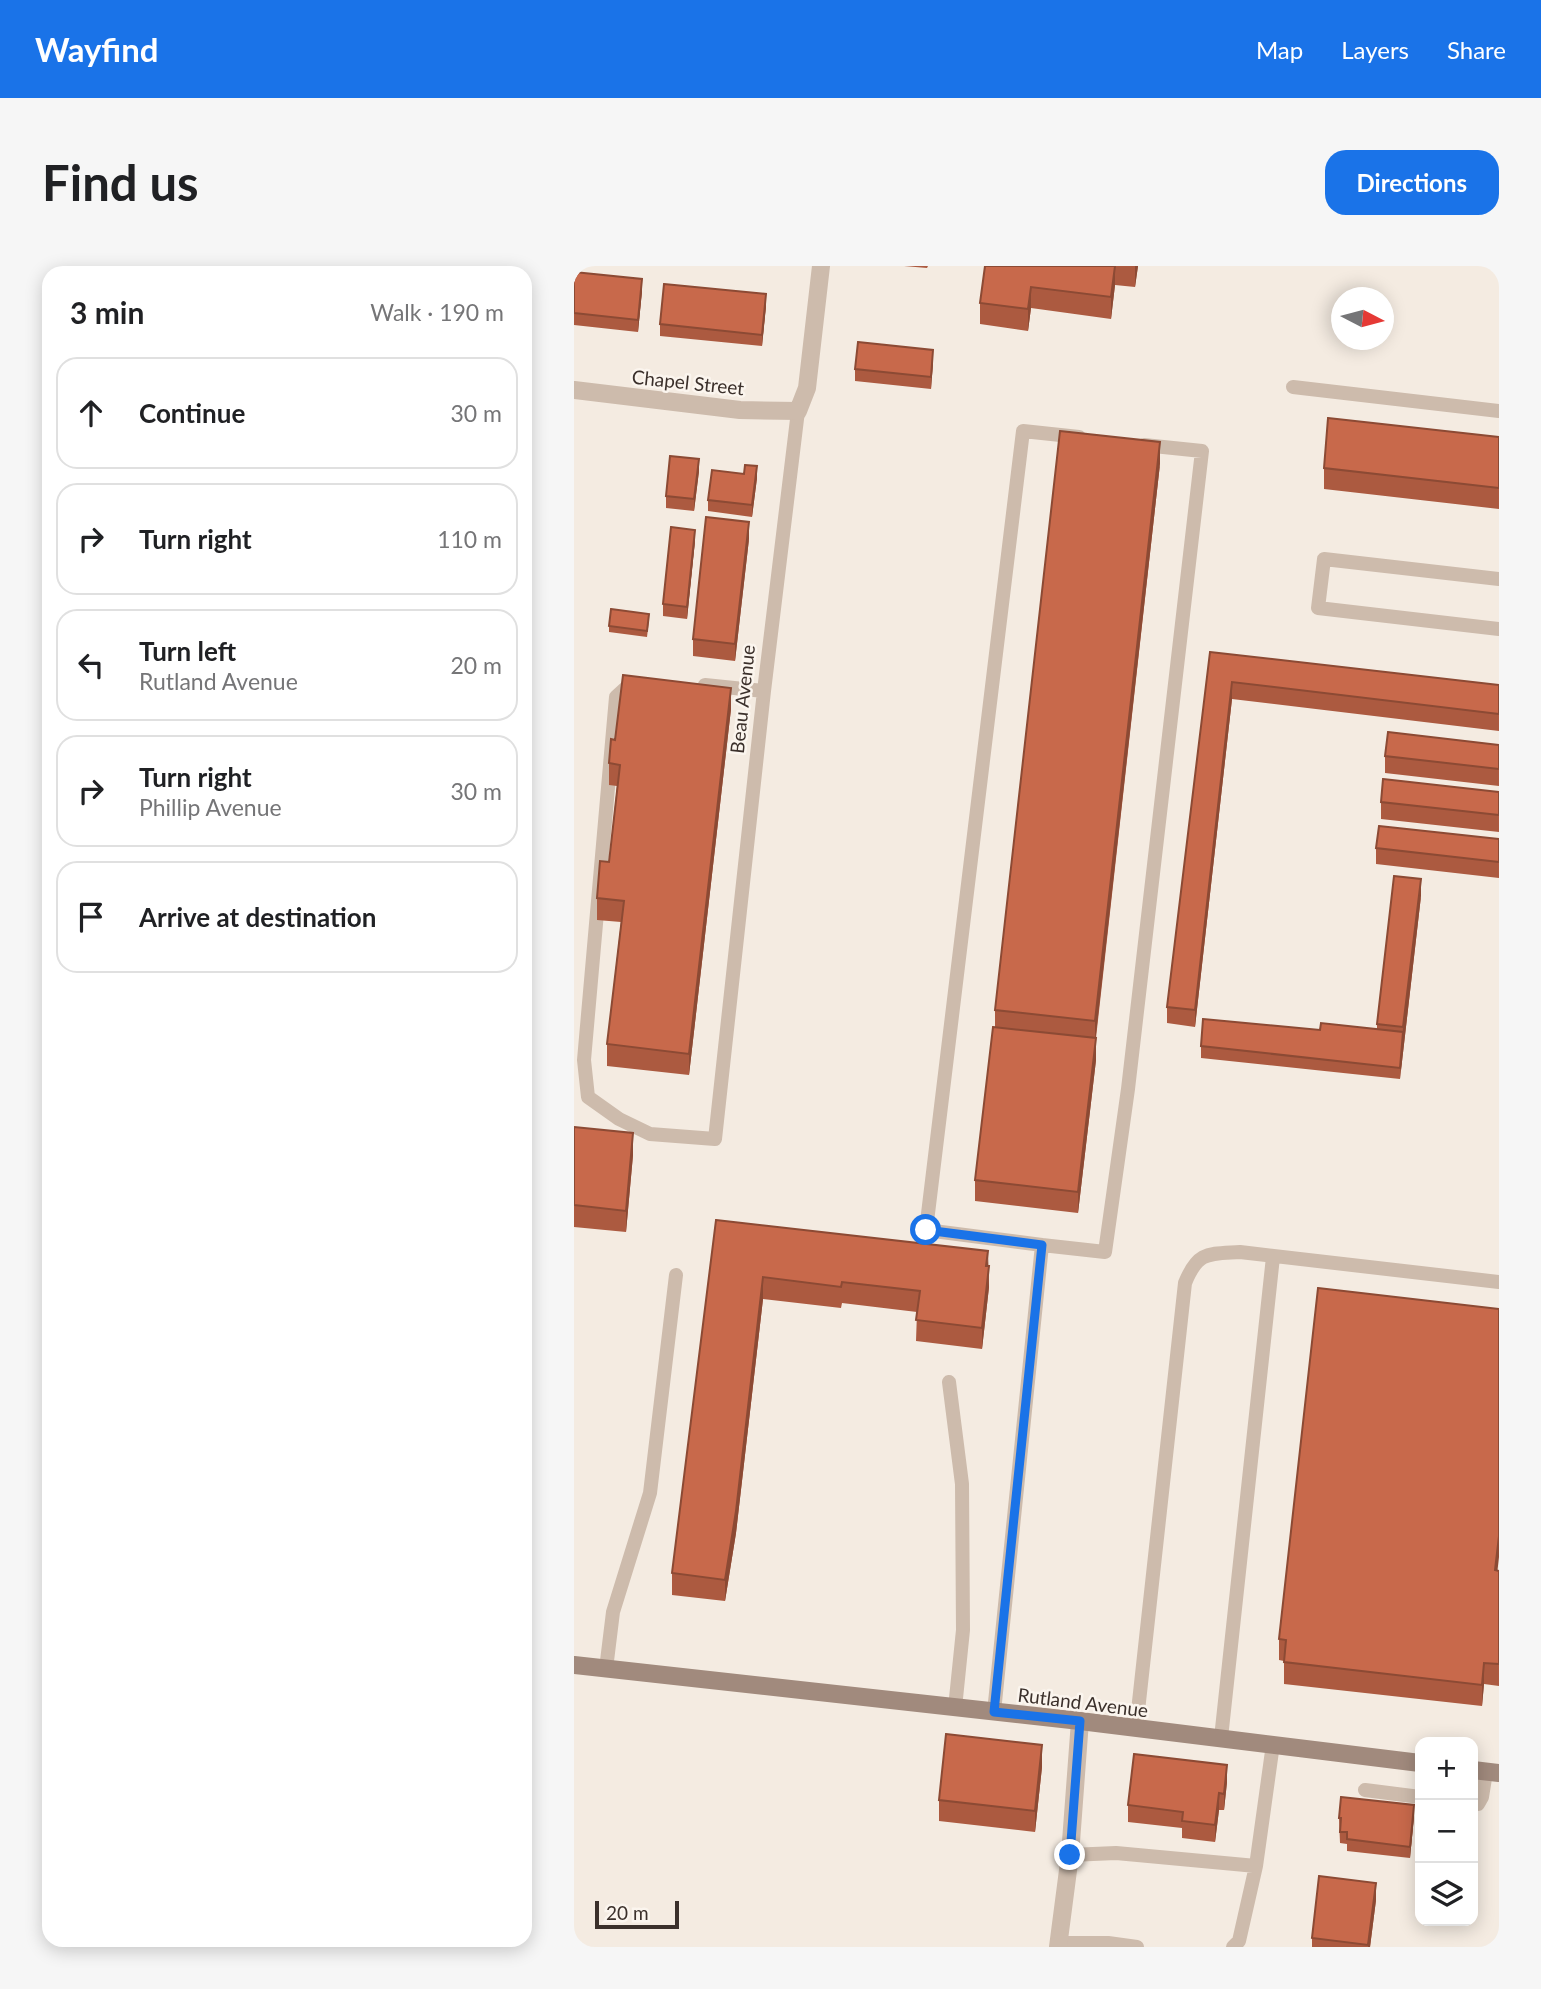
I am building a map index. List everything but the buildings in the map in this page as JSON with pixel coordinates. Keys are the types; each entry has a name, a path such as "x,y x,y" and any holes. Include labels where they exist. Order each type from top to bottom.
{"street":[{"name":"Beau Avenue","path":"798,411 807,388 821,266"},
{"name":"Chapel Street","path":"574,390 740,410 798,411"},
{"name":"Rutland Avenue","path":"574,1665 1080,1721 1415,1762"},
{"path":"1058,1945 1070,1855 1080,1721"}],"lane":[{"path":"1293,387 1499,411"},
{"name":"Beau Avenue","path":"655,680 628,686 616,696 584,1060 588,1097 619,1119 650,1134 716,1139 764,691 798,411"},
{"path":"1092,439 1023,431 926,1230 1105,1252 1128,1089 1202,451 1133,443"},
{"path":"1499,579 1324,559 1318,608 1499,629"},
{"path":"696,684 764,691"},
{"path":"994,1712 1042,1245"},
{"path":"1136,1729 1185,1283 1193,1264 1206,1254 1240,1252 1499,1282"},
{"path":"1221,1738 1273,1257"},
{"path":"606,1669 613,1612 650,1493 676,1275"},
{"path":"949,1382 962,1484 963,1630 955,1708"},
{"path":"1233,1947 1239,1941 1256,1866 1273,1744"},
{"path":"1478,1804 1482,1797 1486,1772"},
{"path":"1365,1790 1415,1796"},
{"path":"1070,1855 1116,1853 1256,1866"},
{"path":"1058,1945 1108,1943 1137,1947"}],"route":[{"path":"926,1230 1042,1245 994,1712 1080,1721 1070,1855"}]}
